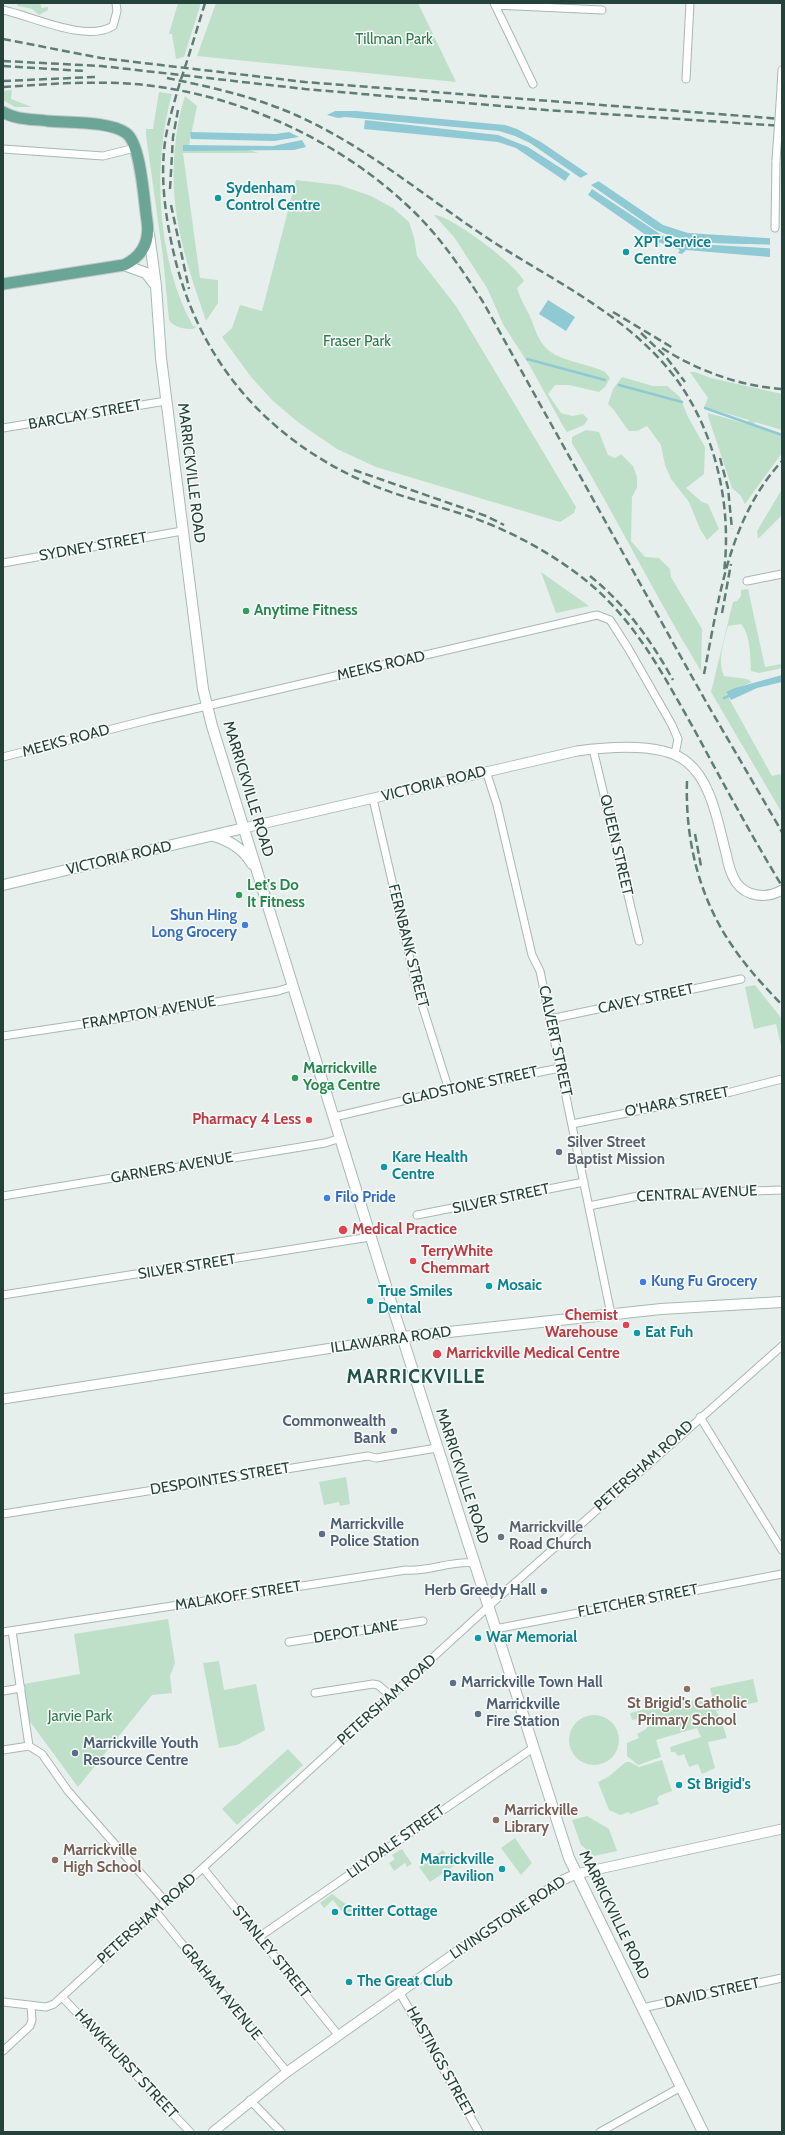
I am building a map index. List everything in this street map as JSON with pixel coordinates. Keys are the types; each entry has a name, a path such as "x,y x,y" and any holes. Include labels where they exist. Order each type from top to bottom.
{"main road":[{"path":"3,112 22,118 114,128 127,133 132,138 135,148"},
{"path":"3,120 22,118"},
{"name":"MARRICKVILLE ROAD","path":"135,148 156,286 157,328 202,689 370,1236 568,1858 703,2132"},
{"path":"3,284 124,265 137,257 143,250 149,234"},
{"path":"124,265 146,273 156,286"},
{"name":"VICTORIA ROAD","path":"3,885 244,828"},
{"path":"214,836 234,845 242,851 258,873"},
{"name":"ILLAWARRA ROAD","path":"402,1337 661,1308 782,1302"}],"street":[{"path":"3,10 39,21 79,30 97,31 113,26 117,16 116,3"},
{"path":"686,79 690,3"},
{"path":"533,84 495,4 602,10"},
{"path":"775,228 776,160 782,70"},
{"path":"3,149 103,156 135,148"},
{"name":"BARCLAY STREET","path":"3,428 166,401"},
{"name":"SYDNEY STREET","path":"3,563 182,531"},
{"path":"747,581 782,574"},
{"name":"MEEKS ROAD","path":"3,758 151,719 597,615 610,620 670,720 678,739 675,754"},
{"name":"VICTORIA ROAD","path":"244,828 566,753 594,749 657,750 675,754 692,767 705,786 713,808 730,868 737,884 745,891 762,896 771,895 782,890"},
{"name":"QUEEN STREET","path":"594,749 639,941"},
{"name":"CALVERT STREET","path":"486,771 497,805 532,955 540,971 611,1314"},
{"name":"FERNBANK STREET","path":"373,799 417,989 449,1090"},
{"name":"CAVEY STREET","path":"550,1019 741,979"},
{"name":"FRAMPTON AVENUE","path":"3,1036 143,1015 294,986"},
{"name":"GLADSTONE STREET","path":"334,1116 449,1090 560,1068"},
{"name":"O'HARA STREET","path":"572,1124 731,1092 782,1079"},
{"name":"GARNERS AVENUE","path":"3,1196 325,1143 341,1138"},
{"name":"SILVER STREET","path":"417,1215 584,1182"},
{"name":"CENTRAL AVENUE","path":"589,1206 643,1195 782,1190"},
{"name":"SILVER STREET","path":"3,1296 370,1236"},
{"name":"ILLAWARRA ROAD","path":"3,1399 402,1337"},
{"name":"PETERSHAM ROAD","path":"3,2002 31,2006 50,2006 62,1997 488,1607 700,1417 782,1346"},
{"path":"700,1417 782,1550"},
{"name":"DESPOINTES STREET","path":"3,1514 368,1456 376,1458 438,1448"},
{"name":"MALAKOFF STREET","path":"3,1632 317,1583 406,1570 415,1571 465,1562 474,1563"},
{"name":"FLETCHER STREET","path":"495,1629 782,1574"},
{"name":"DEPOT LANE","path":"289,1642 423,1621"},
{"path":"12,1631 29,1746"},
{"path":"315,1693 373,1684 382,1688 391,1696"},
{"path":"3,1691 21,1688"},
{"path":"3,1750 29,1746 42,1754 68,1791 166,1902"},
{"name":"LILYDALE STREET","path":"258,1937 533,1748"},
{"name":"LIVINGSTONE ROAD","path":"213,2132 250,2100 287,2072 563,1880 576,1874 782,1829"},
{"name":"STANLEY STREET","path":"203,1868 339,2036"},
{"name":"GRAHAM AVENUE","path":"156,1912 287,2072"},
{"name":"DAVID STREET","path":"642,2008 782,1978"},
{"name":"HASTINGS STREET","path":"400,1993 479,2132"},
{"name":"HAWKHURST STREET","path":"62,1997 190,2132"},
{"path":"3,2051 30,2026 32,2020 31,2006"},
{"path":"600,2132 681,2087"},
{"path":"250,2100 281,2132"}],"green space":[{"path":"16,3 40,3 42,8 48,7 48,10 39,15 32,9 18,6"},
{"path":"178,3 201,3 184,57 176,59 172,34 169,34"},
{"name":"Tillman Park","path":"216,3 418,3 456,82 197,56"},
{"path":"12,90 11,99 32,107 15,107 3,100 3,91"},
{"path":"159,92 172,94 166,121 160,181 165,242 172,272 181,300 193,326 196,326 192,329 185,329 174,325 169,320 163,257 146,135 146,129 153,129"},
{"path":"185,96 197,106 189,145 183,145 249,150 258,153 183,153 200,278 218,280 218,303 206,321 185,253 178,225 174,198 174,153 178,123"},
{"name":"Fraser Park","path":"296,180 339,185 371,196 393,208 409,222 414,237 417,256 456,306 576,507 574,513 560,522 376,467 337,449 299,423 273,401 251,377 222,337 232,328 240,305 262,311"},
{"path":"434,215 442,217 467,231 497,253 519,274 524,281 517,288 518,292 539,338 546,348 558,356 605,372 610,378 605,387 599,392 569,385 555,385 548,394 561,413 572,416 583,414 588,419 584,425 567,432 530,366 504,326 487,288 454,237"},
{"path":"690,372 782,394 782,430 755,422 754,425 782,434 782,453 745,504 741,496 732,488 708,413 747,424 749,420 704,407 708,398"},
{"path":"622,377 653,386 667,386 680,397 688,417 705,447 704,474 686,488 702,502 708,504 719,529 707,540 700,529 689,502 671,479 665,465 661,445 647,426 637,431 629,431 608,404 613,389"},
{"path":"586,430 599,432 608,455 615,458 621,454 633,466 637,477 637,487 632,497 631,541 645,557 659,558 670,569 671,577 702,629 701,671 572,443 572,437"},
{"path":"782,489 782,515 758,539 757,531"},
{"path":"541,572 589,606 556,613"},
{"path":"748,589 765,667 782,664 782,668 759,673 751,671 747,634 741,624 728,626 721,657 722,670 724,676 747,679 752,682 726,693 772,776 780,774 782,778 782,813 711,692 733,602 737,601 741,596 741,590"},
{"path":"755,985 782,1019 782,1050 776,1024 754,1029 745,987"},
{"path":"346,1477 350,1504 340,1506 339,1502 324,1505 319,1482"},
{"name":"Jarvie Park","path":"168,1619 175,1663 170,1676 172,1693 152,1695 78,1787 28,1719 24,1684 80,1674 74,1634"},
{"path":"219,1661 224,1690 256,1684 265,1730 237,1745 219,1748 203,1663"},
{"path":"753,1679 758,1702 716,1711 720,1717 727,1738 708,1742 715,1768 702,1774 698,1764 689,1767 684,1754 678,1756 675,1752 671,1752 670,1747 701,1737 697,1728 656,1740 661,1757 638,1765 627,1756 627,1743 639,1738 637,1734 646,1729 648,1725 643,1718 632,1720 630,1713 659,1705 693,1700 702,1701 709,1704 715,1711 710,1688"},
{"path":"589,1715 599,1715 612,1722 619,1735 619,1745 612,1758 599,1765 589,1765 580,1761 573,1754 569,1745 569,1735 573,1726 580,1719"},
{"path":"288,1749 303,1765 237,1825 222,1809"},
{"path":"662,1760 672,1791 659,1796 657,1799 659,1804 630,1814 629,1812 620,1815 609,1810 598,1782 608,1777 626,1762 630,1762 639,1767"},
{"path":"587,1816 609,1829 617,1851 594,1856 581,1845 572,1820"},
{"path":"515,1838 532,1863 521,1875 501,1848"},
{"path":"402,1849 412,1864 407,1867 405,1863 394,1871 389,1863 395,1859 392,1855"},
{"path":"443,1850 454,1866 430,1882 419,1867"},
{"path":"332,1894 354,1910 346,1916 333,1900 324,1908 320,1903"}],"water":[{"path":"335,111 356,111 505,125 517,129 541,142 663,225 688,233 782,239 782,245 702,242 656,230 530,143 499,131 345,117 338,118 327,115"},
{"path":"365,120 498,135 528,147 570,174 565,181 516,148 498,142 364,129"},
{"path":"190,132 276,134 289,132 299,137 274,141 191,139"},
{"path":"302,140 306,147 294,150 183,151 183,145 273,146"},
{"path":"592,189 666,238 679,243 782,249 782,258 686,250 682,254 678,253 680,250 653,240 588,195"},
{"path":"548,300 575,317 566,331 539,314"},
{"path":"782,675 782,682 757,688 731,700 726,692 735,688"}],"pier":[{"path":"590,173 601,180 589,186 578,179"},
{"path":"770,236 781,237 781,260 770,259"}],"waterway":[{"path":"527,359 605,380"},
{"path":"619,385 682,402"},
{"path":"705,408 782,435"},
{"path":"724,698 731,695"}],"railway":[{"path":"205,3 168,124 164,151 163,176 168,226 184,289 199,325 218,359 240,390 266,417 296,442 329,464 365,482 404,497 471,517 518,537 562,563 589,583 622,616 649,652 782,886"},
{"path":"3,39 101,58 305,82 782,119"},
{"path":"3,61 101,66 305,89 546,110 782,126"},
{"path":"3,66 85,71"},
{"path":"3,81 95,77"},
{"path":"167,78 217,89 266,103 325,129 376,160 498,245 594,304 639,339 659,358 677,380 691,401 711,447 723,496 726,522 724,572"},
{"path":"3,87 74,83 110,83 145,85 217,99 287,125 320,142 351,161 381,183 409,207 440,240 483,302 705,700 782,832"},
{"path":"170,189 173,137 178,110"},
{"path":"171,205 189,289"},
{"path":"613,312 673,348"},
{"path":"641,333 666,357 685,382"},
{"path":"662,348 690,364 720,376 751,385 782,389"},
{"path":"720,458 728,488 732,529"},
{"path":"704,674 728,562 749,509 764,484 782,461"},
{"path":"354,470 486,516 504,525"},
{"path":"722,613 731,564"},
{"path":"590,576 615,598 626,611 656,651 673,680"},
{"path":"687,781 687,803 692,847 696,868 711,909 738,955 782,1005"},
{"path":"695,834 701,866"}],"place":[{"name":"Sydenham Control Centre","path":"218,198"},
{"name":"XPT Service Centre","path":"626,252"},
{"name":"Anytime Fitness","path":"246,611"},
{"name":"Let's Do It Fitness","path":"239,895"},
{"name":"Shun Hing Long Grocery","path":"245,925"},
{"name":"Marrickville Yoga Centre","path":"295,1078"},
{"name":"Pharmacy 4 Less","path":"309,1120"},
{"name":"Silver Street Baptist Mission","path":"559,1152"},
{"name":"Kare Health Centre","path":"384,1167"},
{"name":"Filo Pride","path":"327,1198"},
{"name":"Medical Practice","path":"343,1230"},
{"name":"TerryWhite Chemmart","path":"413,1261"},
{"name":"Kung Fu Grocery","path":"643,1282"},
{"name":"Mosaic","path":"489,1286"},
{"name":"True Smiles Dental","path":"370,1301"},
{"name":"Chemist Warehouse","path":"626,1325"},
{"name":"Eat Fuh","path":"637,1333"},
{"name":"Marrickville Medical Centre","path":"437,1354"},
{"name":"Commonwealth Bank","path":"394,1431"},
{"name":"Marrickville Police Station","path":"322,1534"},
{"name":"Marrickville Road Church","path":"501,1537"},
{"name":"Herb Greedy Hall","path":"544,1591"},
{"name":"War Memorial","path":"478,1638"},
{"name":"Marrickville Town Hall","path":"453,1683"},
{"name":"St Brigid's Catholic Primary School","path":"687,1689"},
{"name":"Marrickville Fire Station","path":"478,1714"},
{"name":"Marrickville Youth Resource Centre","path":"75,1753"},
{"name":"St Brigid's","path":"679,1785"},
{"name":"Marrickville Library","path":"496,1820"},
{"name":"Marrickville High School","path":"55,1860"},
{"name":"Marrickville Pavilion","path":"502,1869"},
{"name":"Critter Cottage","path":"335,1912"},
{"name":"The Great Club","path":"349,1982"}],"district":[{"name":"MARRICKVILLE","path":"416,1377"}]}
